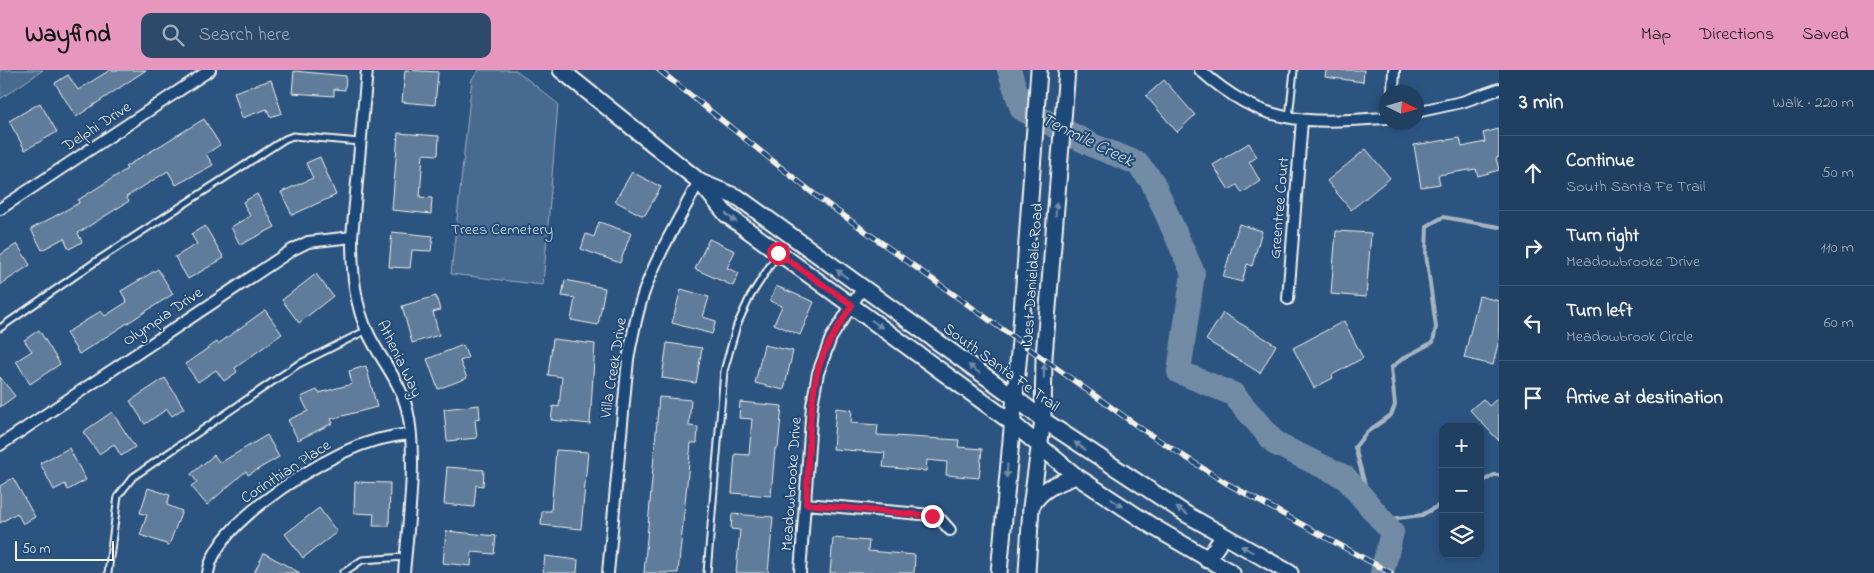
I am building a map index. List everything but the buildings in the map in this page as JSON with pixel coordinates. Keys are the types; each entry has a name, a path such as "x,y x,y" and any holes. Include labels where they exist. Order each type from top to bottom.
{"main road":[{"name":"South Santa Fe Trail","path":"561,70 699,181 727,215 1011,422 1076,476 1207,560 1232,573"},
{"name":"West Danieldale Road","path":"999,573 1039,72"},
{"name":"West Danieldale Road","path":"1027,573 1032,507 1043,420 1044,357 1067,76"},
{"name":"South Santa Fe Trail","path":"699,181 739,198 1043,420 1224,536 1290,573"},
{"path":"778,253 790,236"},
{"path":"1032,507 1039,494 1052,485 1076,476"},
{"path":"1207,560 1224,536"}],"street":[{"name":"Delphi Drive","path":"0,209 210,70"},
{"name":"Athenia Way","path":"367,70 352,238 355,284 367,330 401,390 407,410 410,434 410,488 404,573"},
{"path":"1200,70 1257,110 1302,120 1334,121 1379,118"},
{"path":"1393,85 1394,70"},
{"path":"1424,110 1462,102 1499,89"},
{"name":"Greentree Court","path":"1288,299 1302,120"},
{"name":"Villa Creek Drive","path":"608,573 628,359 634,328 643,295 653,270 699,181"},
{"name":"Olympia Drive","path":"0,445 292,250 308,242 352,238"},
{"name":"Meadowbrooke Drive","path":"800,573 812,406 818,373 831,338 862,289"},
{"name":"Corinthian Place","path":"208,573 216,548 226,535 260,505 344,452 390,436 410,434"},
{"path":"806,504 932,516 941,520 950,530"}],"lane":[{"path":"1289,118 1294,70"},
{"path":"0,328 98,260 285,139 293,136 360,142"},
{"path":"707,573 724,371 736,325 750,297 778,253"},
{"path":"108,573 118,496 133,477 297,365 367,330"},
{"path":"343,573 362,560 405,557"}],"green space":[{"path":"0,70 43,70 0,99"},
{"name":"Trees Cemetery","path":"479,70 516,70 558,104 543,285 451,274 472,79"}],"waterway":[{"name":"Tenmile Creek","path":"1009,70 1022,109 1094,146 1137,163 1152,181 1193,273 1179,372 1233,394 1276,444 1345,477 1392,532 1382,573"},
{"path":"1371,508 1355,447 1367,432 1391,415 1395,405 1391,368 1402,359 1433,342 1436,327 1426,254 1427,226 1443,217 1499,227"},
{"path":"1484,481 1494,475 1499,475"},
{"path":"1382,520 1422,515 1439,505"}],"railway":[{"path":"659,70 819,198 1143,430 1226,483 1391,573"}],"route":[{"path":"778,253 852,305 831,338 818,373 812,406 806,504 932,516"}]}
